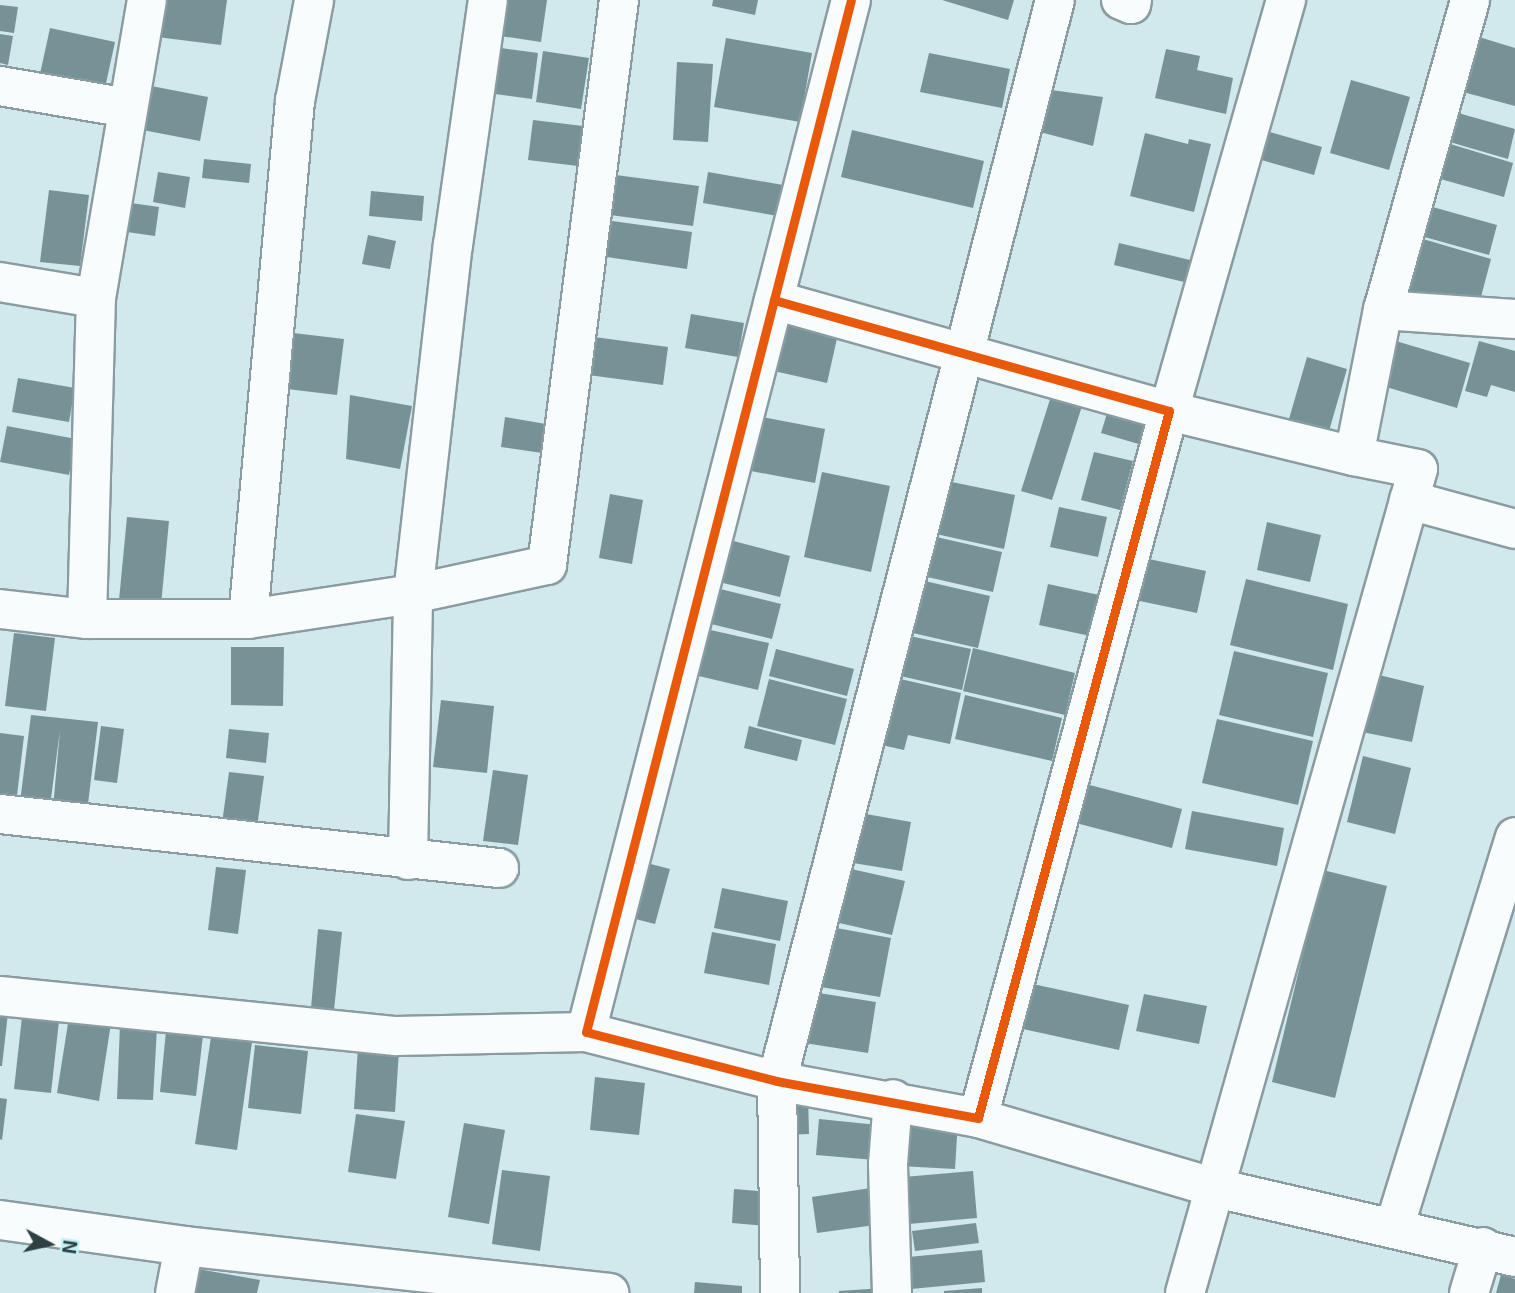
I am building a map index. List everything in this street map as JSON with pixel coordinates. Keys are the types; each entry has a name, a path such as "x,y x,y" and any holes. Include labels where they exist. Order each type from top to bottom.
{"street":[{"path":"87,619 96,298 147,0"},
{"path":"248,619 295,101 314,0"},
{"path":"408,860 413,594 453,245 488,0"},
{"path":"0,609 87,619 248,619 413,594 547,565 619,0"},
{"path":"586,1032 851,0"},
{"path":"780,1293 777,1081 1055,0"},
{"path":"1121,0 1130,4 1132,0"},
{"path":"978,1118 1169,411 1286,0"},
{"path":"1354,456 1383,310 1470,0"},
{"path":"0,86 128,108"},
{"path":"0,282 96,298"},
{"path":"774,300 1169,411 1418,469 1185,1293"},
{"path":"1383,310 1515,319"},
{"path":"1409,500 1515,529"},
{"path":"0,814 499,868"},
{"path":"1394,1228 1515,837"},
{"path":"0,996 396,1036 586,1032 777,1081 893,1099 978,1118 1216,1188 1499,1252 1469,1293"},
{"path":"892,1293 888,1164 893,1099"},
{"path":"0,1220 462,1285 609,1293"},
{"path":"175,1293 184,1246"}],"building":[{"path":"154,0 227,0 221,45 149,36"},
{"path":"492,0 547,0 541,42 487,34"},
{"path":"713,0 758,0 755,15 712,6"},
{"path":"942,0 1014,0 1008,20"},
{"path":"0,5 18,7 14,33 0,31"},
{"path":"50,28 115,42 105,88 40,74"},
{"path":"0,34 13,36 8,65 0,63"},
{"path":"1479,37 1515,48 1515,106 1463,92"},
{"path":"726,38 812,53 800,122 714,107"},
{"path":"493,47 538,53 532,99 487,93"},
{"path":"1166,49 1200,56 1197,70 1233,78 1226,114 1155,98"},
{"path":"543,51 589,58 581,109 536,102"},
{"path":"929,53 1010,69 1002,108 920,92"},
{"path":"677,62 713,64 708,142 673,140"},
{"path":"1351,80 1410,97 1389,170 1330,153"},
{"path":"141,84 208,97 200,141 132,128"},
{"path":"1051,90 1103,97 1093,146 1040,132"},
{"path":"1451,111 1515,129 1508,159 1443,140"},
{"path":"533,120 583,126 578,166 528,160"},
{"path":"1260,129 1322,147 1314,175 1251,157"},
{"path":"852,130 984,161 973,208 841,177"},
{"path":"1145,133 1188,144 1189,139 1211,144 1194,212 1130,196"},
{"path":"1447,143 1513,163 1504,197 1437,178"},
{"path":"204,159 251,164 249,183 202,178"},
{"path":"158,172 190,177 185,208 153,202"},
{"path":"708,172 783,185 778,216 703,203"},
{"path":"616,175 699,186 693,226 610,215"},
{"path":"49,190 89,195 80,266 40,262"},
{"path":"371,191 424,196 422,221 369,216"},
{"path":"124,202 159,207 155,236 120,231"},
{"path":"1429,206 1497,225 1489,255 1421,236"},
{"path":"612,221 692,232 687,269 607,257"},
{"path":"368,235 396,241 390,269 362,264"},
{"path":"1423,239 1491,259 1477,312 1408,292"},
{"path":"1119,243 1190,260 1184,282 1114,265"},
{"path":"691,314 744,323 738,357 685,348"},
{"path":"784,322 838,334 827,383 774,371"},
{"path":"285,332 344,339 337,395 279,388"},
{"path":"587,336 668,347 663,385 581,374"},
{"path":"1389,339 1470,363 1457,408 1376,384"},
{"path":"1479,341 1515,351 1515,392 1491,385 1487,397 1465,391"},
{"path":"1307,357 1347,369 1329,431 1289,419"},
{"path":"18,378 75,388 69,422 12,412"},
{"path":"1052,393 1083,403 1052,500 1021,491"},
{"path":"350,395 412,406 400,469 346,459"},
{"path":"1108,410 1149,422 1142,445 1101,433"},
{"path":"751,415 825,429 815,483 740,469"},
{"path":"505,417 546,424 542,453 501,447"},
{"path":"7,426 76,439 69,475 0,462"},
{"path":"1094,452 1133,461 1120,510 1081,500"},
{"path":"822,472 890,486 871,572 804,557"},
{"path":"947,481 1015,495 1004,549 936,534"},
{"path":"610,494 643,500 632,564 599,558"},
{"path":"1059,507 1107,517 1098,557 1050,547"},
{"path":"127,517 169,521 161,605 119,600"},
{"path":"1267,522 1321,535 1310,582 1257,570"},
{"path":"932,536 1002,552 993,592 923,576"},
{"path":"726,539 790,556 780,597 715,581"},
{"path":"1144,558 1206,571 1197,613 1135,600"},
{"path":"916,579 990,596 978,648 904,631"},
{"path":"1246,579 1348,604 1333,670 1230,645"},
{"path":"1048,584 1099,595 1090,636 1039,625"},
{"path":"704,585 781,604 772,639 695,620"},
{"path":"697,627 769,643 758,690 686,673"},
{"path":"14,633 55,638 46,711 5,706"},
{"path":"905,635 971,649 962,690 896,675"},
{"path":"231,647 284,647 283,706 231,705"},
{"path":"973,648 1075,673 1065,715 963,691"},
{"path":"776,649 854,669 847,696 769,676"},
{"path":"1234,651 1328,673 1313,737 1219,715"},
{"path":"1375,674 1424,686 1412,742 1362,732"},
{"path":"892,677 961,693 950,744 908,735 904,750 877,744"},
{"path":"769,679 847,699 835,745 757,726"},
{"path":"965,695 1062,718 1052,761 955,739"},
{"path":"441,700 494,706 487,773 433,767"},
{"path":"31,715 98,722 87,812 53,808 60,730 49,814 19,810"},
{"path":"1217,719 1313,741 1298,805 1202,783"},
{"path":"101,726 124,729 117,783 94,780"},
{"path":"749,726 802,740 797,761 744,748"},
{"path":"229,729 269,733 266,763 226,758"},
{"path":"0,733 24,736 16,804 0,802"},
{"path":"1363,756 1411,768 1395,834 1347,822"},
{"path":"493,770 528,775 518,845 483,841"},
{"path":"229,772 264,776 256,835 221,831"},
{"path":"1082,783 1182,809 1172,848 1072,822"},
{"path":"849,811 911,822 902,871 841,861"},
{"path":"1192,811 1284,828 1277,866 1185,849"},
{"path":"639,861 670,869 655,924 624,916"},
{"path":"838,866 905,881 892,935 826,920"},
{"path":"216,867 246,870 238,934 208,930"},
{"path":"1323,870 1387,886 1335,1098 1272,1082"},
{"path":"722,888 788,901 780,941 714,928"},
{"path":"820,925 891,938 880,997 809,985"},
{"path":"318,929 342,932 334,1010 311,1008"},
{"path":"712,932 776,944 769,985 704,973"},
{"path":"1033,984 1129,1005 1119,1050 1023,1029"},
{"path":"806,991 876,1002 868,1053 798,1042"},
{"path":"1144,994 1207,1006 1199,1044 1136,1031"},
{"path":"0,1003 9,1004 2,1066 0,1066"},
{"path":"23,1008 60,1012 51,1093 14,1089"},
{"path":"69,1017 111,1023 99,1101 57,1093"},
{"path":"120,1025 157,1027 153,1100 117,1099"},
{"path":"166,1031 203,1035 196,1096 160,1092"},
{"path":"211,1037 252,1042 237,1150 195,1144"},
{"path":"255,1045 308,1051 301,1114 248,1108"},
{"path":"358,1047 399,1050 395,1112 354,1109"},
{"path":"595,1077 645,1083 639,1135 590,1130"},
{"path":"808,1092 809,1134 785,1135 784,1093"},
{"path":"0,1098 7,1099 2,1140 0,1139"},
{"path":"356,1114 405,1121 396,1179 348,1172"},
{"path":"902,1116 958,1120 955,1169 899,1166"},
{"path":"819,1119 878,1125 875,1160 816,1155"},
{"path":"464,1123 505,1130 489,1224 448,1217"},
{"path":"502,1170 550,1176 540,1251 492,1244"},
{"path":"973,1171 977,1218 897,1225 892,1178"},
{"path":"877,1187 882,1224 817,1233 812,1197"},
{"path":"734,1189 770,1192 768,1226 732,1223"},
{"path":"976,1223 979,1243 915,1251 912,1231"},
{"path":"982,1250 985,1282 911,1289 908,1257"},
{"path":"198,1269 260,1280 257,1293 194,1293"},
{"path":"1501,1275 1515,1279 1515,1293 1496,1293"},
{"path":"695,1282 742,1286 742,1293 694,1293"},
{"path":"883,1288 883,1293 839,1293 839,1291"},
{"path":"982,1288 982,1293 944,1293 944,1291"}],"cycle path":[{"path":"774,300 1169,411 978,1118 777,1081 586,1032 851,0"}]}
